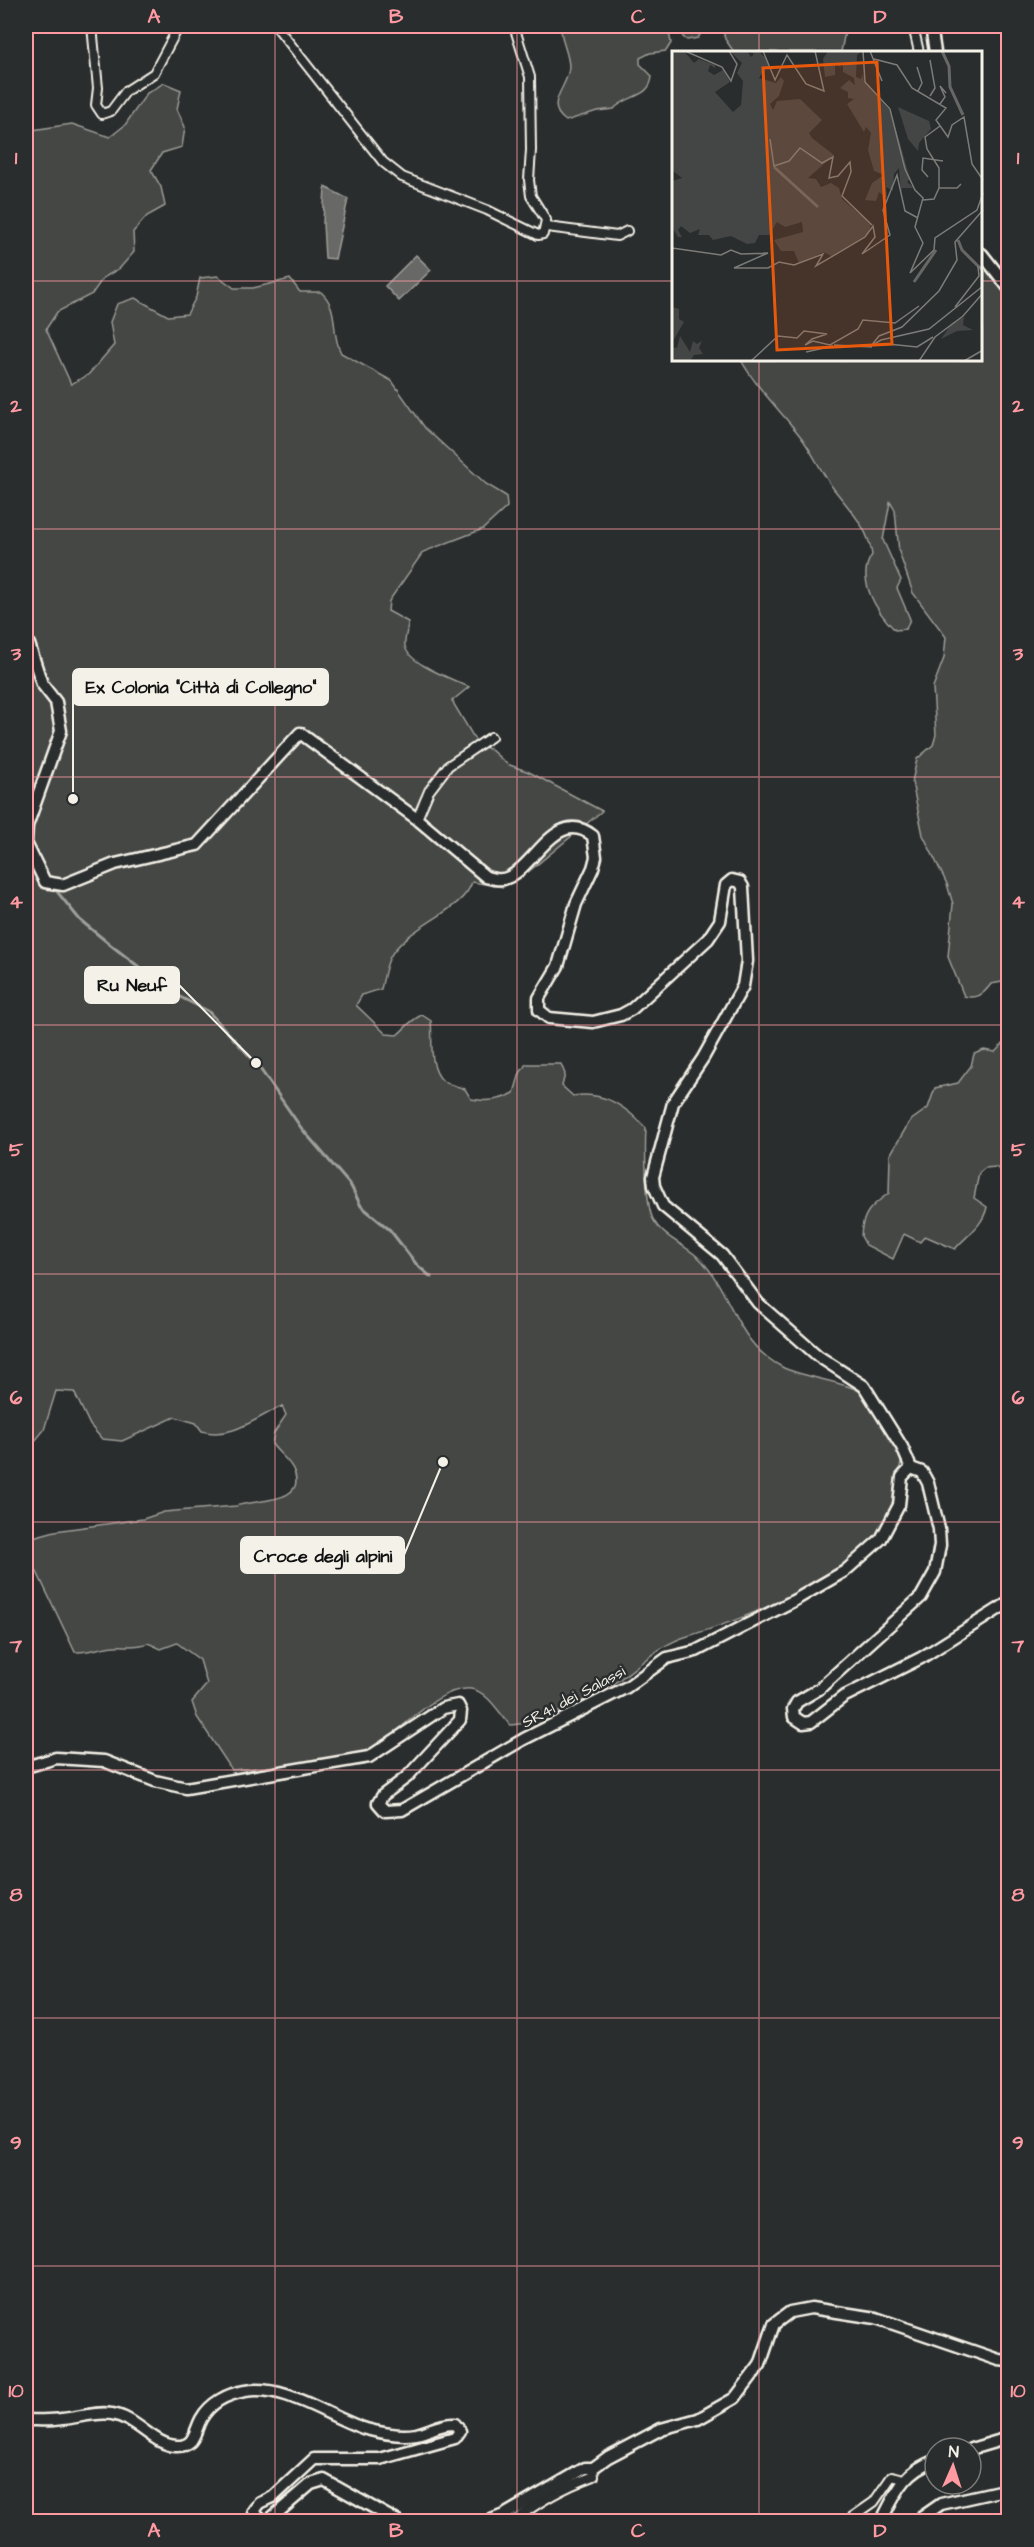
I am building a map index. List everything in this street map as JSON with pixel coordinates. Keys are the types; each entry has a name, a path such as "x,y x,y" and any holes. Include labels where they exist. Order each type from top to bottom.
{"street":[{"path":"92,26 98,88 96,105 102,114 111,111 126,91 154,73 179,26"},
{"path":"276,26 383,162 402,177 487,210 530,232 543,234 547,227 546,220 531,196 529,180 530,77 514,26"},
{"path":"913,26 919,51"},
{"path":"931,26 935,51"},
{"path":"547,227 616,237 627,231"},
{"path":"983,256 1008,287"},
{"path":"29,644 42,684 56,702 61,731 27,826 26,843 45,882 63,885 115,864 197,845 300,734 417,819 486,877 499,880 512,876 552,837 569,828 584,829 593,836 596,857 593,868 576,904 558,966 538,1002 541,1014 549,1018 577,1022 605,1021 632,1009 708,939 720,921 727,883 735,880 742,884 746,976 703,1058 673,1103 653,1177 654,1186 663,1206 722,1255 758,1303 818,1356 864,1386 902,1448 911,1468 922,1472 928,1483 939,1529 940,1545 935,1572 921,1597 819,1689 796,1702 793,1709 794,1717 800,1722 811,1722 843,1697 921,1658 1008,1603"},
{"path":"417,819 429,791 448,766 491,737"},
{"name":"SR41 dei Salassi","path":"26,1767 56,1758 104,1761 155,1781 186,1788 369,1757 443,1708 458,1705 461,1711 460,1720 407,1777 383,1795 378,1803 385,1811 402,1810 524,1739 627,1687 667,1658 696,1650 795,1600 845,1571 881,1539 899,1505 902,1477 911,1468"},
{"path":"486,2522 504,2515 585,2468 593,2468 608,2457 661,2429 698,2419 735,2398 760,2365 774,2324 790,2312 812,2308 876,2318 999,2360 1008,2361"},
{"path":"26,2420 112,2414 134,2422 164,2444 179,2446 190,2443 197,2434 200,2421 219,2400 248,2390 277,2393 365,2428 389,2434 415,2434 446,2423 455,2424 460,2431 455,2438 380,2459 314,2460 254,2511 259,2518 268,2521 311,2484 324,2480 399,2522"},
{"path":"983,2446 1008,2438"},
{"path":"881,2522 904,2479 923,2465"},
{"path":"513,2522 536,2503 594,2476 593,2468"},
{"path":"851,2518 874,2502 892,2476 904,2479"},
{"path":"915,2522 941,2504 1008,2489"}],"shaded area":[{"path":"561,26 668,26 671,43 666,51 650,53 640,58 640,64 652,76 651,83 643,92 614,109 597,111 566,121 559,115 556,108 558,95 569,67"},
{"path":"680,26 705,26 698,38 687,40 683,37"},
{"path":"722,26 846,26 841,51 733,51 725,39"},
{"path":"164,83 181,90 177,109 185,127 182,147 162,153 151,170 161,187 165,206 147,216 133,232 134,252 120,268 103,278 92,294 57,312 46,329 71,384 88,375 114,345 110,322 117,304 135,298 168,316 187,314 196,297 200,278 218,276 234,288 253,288 290,279 300,292 321,292 331,306 341,353 392,381 425,428 486,484 506,496 507,507 483,529 423,552 389,601 388,611 408,622 405,646 408,653 422,665 469,687 452,701 477,743 491,750 507,764 529,772 602,811 522,877 503,887 472,882 458,902 398,946 388,961 381,989 362,995 356,1005 386,1034 397,1035 422,1015 431,1021 433,1061 438,1075 443,1081 465,1089 471,1099 493,1100 514,1093 520,1073 526,1064 561,1064 565,1074 562,1086 573,1096 604,1098 630,1113 646,1128 648,1201 650,1212 657,1226 703,1262 722,1290 745,1333 767,1357 790,1371 848,1387 863,1394 890,1433 901,1458 892,1507 885,1524 869,1543 848,1561 823,1578 767,1607 668,1644 616,1682 579,1703 536,1720 510,1725 482,1694 471,1689 459,1690 447,1694 423,1709 381,1743 350,1756 310,1763 232,1770 197,1717 192,1702 207,1684 200,1660 177,1643 161,1649 148,1643 75,1652 37,1572 26,1561 26,1544 33,1537 55,1531 143,1519 164,1512 236,1506 277,1498 287,1495 294,1489 296,1481 291,1465 272,1444 274,1433 286,1415 282,1406 233,1430 213,1433 202,1431 196,1423 175,1417 122,1441 102,1439 90,1425 74,1392 56,1391 44,1430 26,1452 26,131 72,124 110,137 125,125 147,93"},
{"path":"325,187 348,199 335,259 325,258 323,223"},
{"path":"416,255 431,270 399,301 385,286"},
{"path":"983,263 1008,294 1008,988 1002,982 991,984 976,996 964,996 948,957 953,904 947,884 923,835 912,782 917,759 933,745 936,735 933,687 944,658 946,637 913,593 899,552 895,510 890,502 883,540 901,580 897,588 910,619 906,629 895,630 881,614 870,595 866,574 867,564 872,555 863,527 829,482 801,437 742,362 983,362"},
{"path":"1003,1044 1008,1044 1008,1185 1005,1185 1004,1174 996,1167 985,1168 979,1173 974,1198 987,1207 985,1214 978,1225 955,1249 925,1236 920,1242 904,1234 893,1259 866,1245 861,1236 863,1221 872,1206 889,1193 890,1155 910,1121 928,1108 935,1088 958,1083 971,1066 974,1054 984,1050 995,1052"}],"waterway":[{"path":"55,889 80,920 112,946 174,994 208,1011 256,1063 302,1129 351,1186 361,1206 390,1230 417,1265 431,1277"}],"place":[{"name":"Ex Colonia \"Città di Collegno\"","path":"73,799"},
{"name":"Ru Neuf","path":"256,1063"},
{"name":"Croce degli alpini","path":"443,1462"}]}
